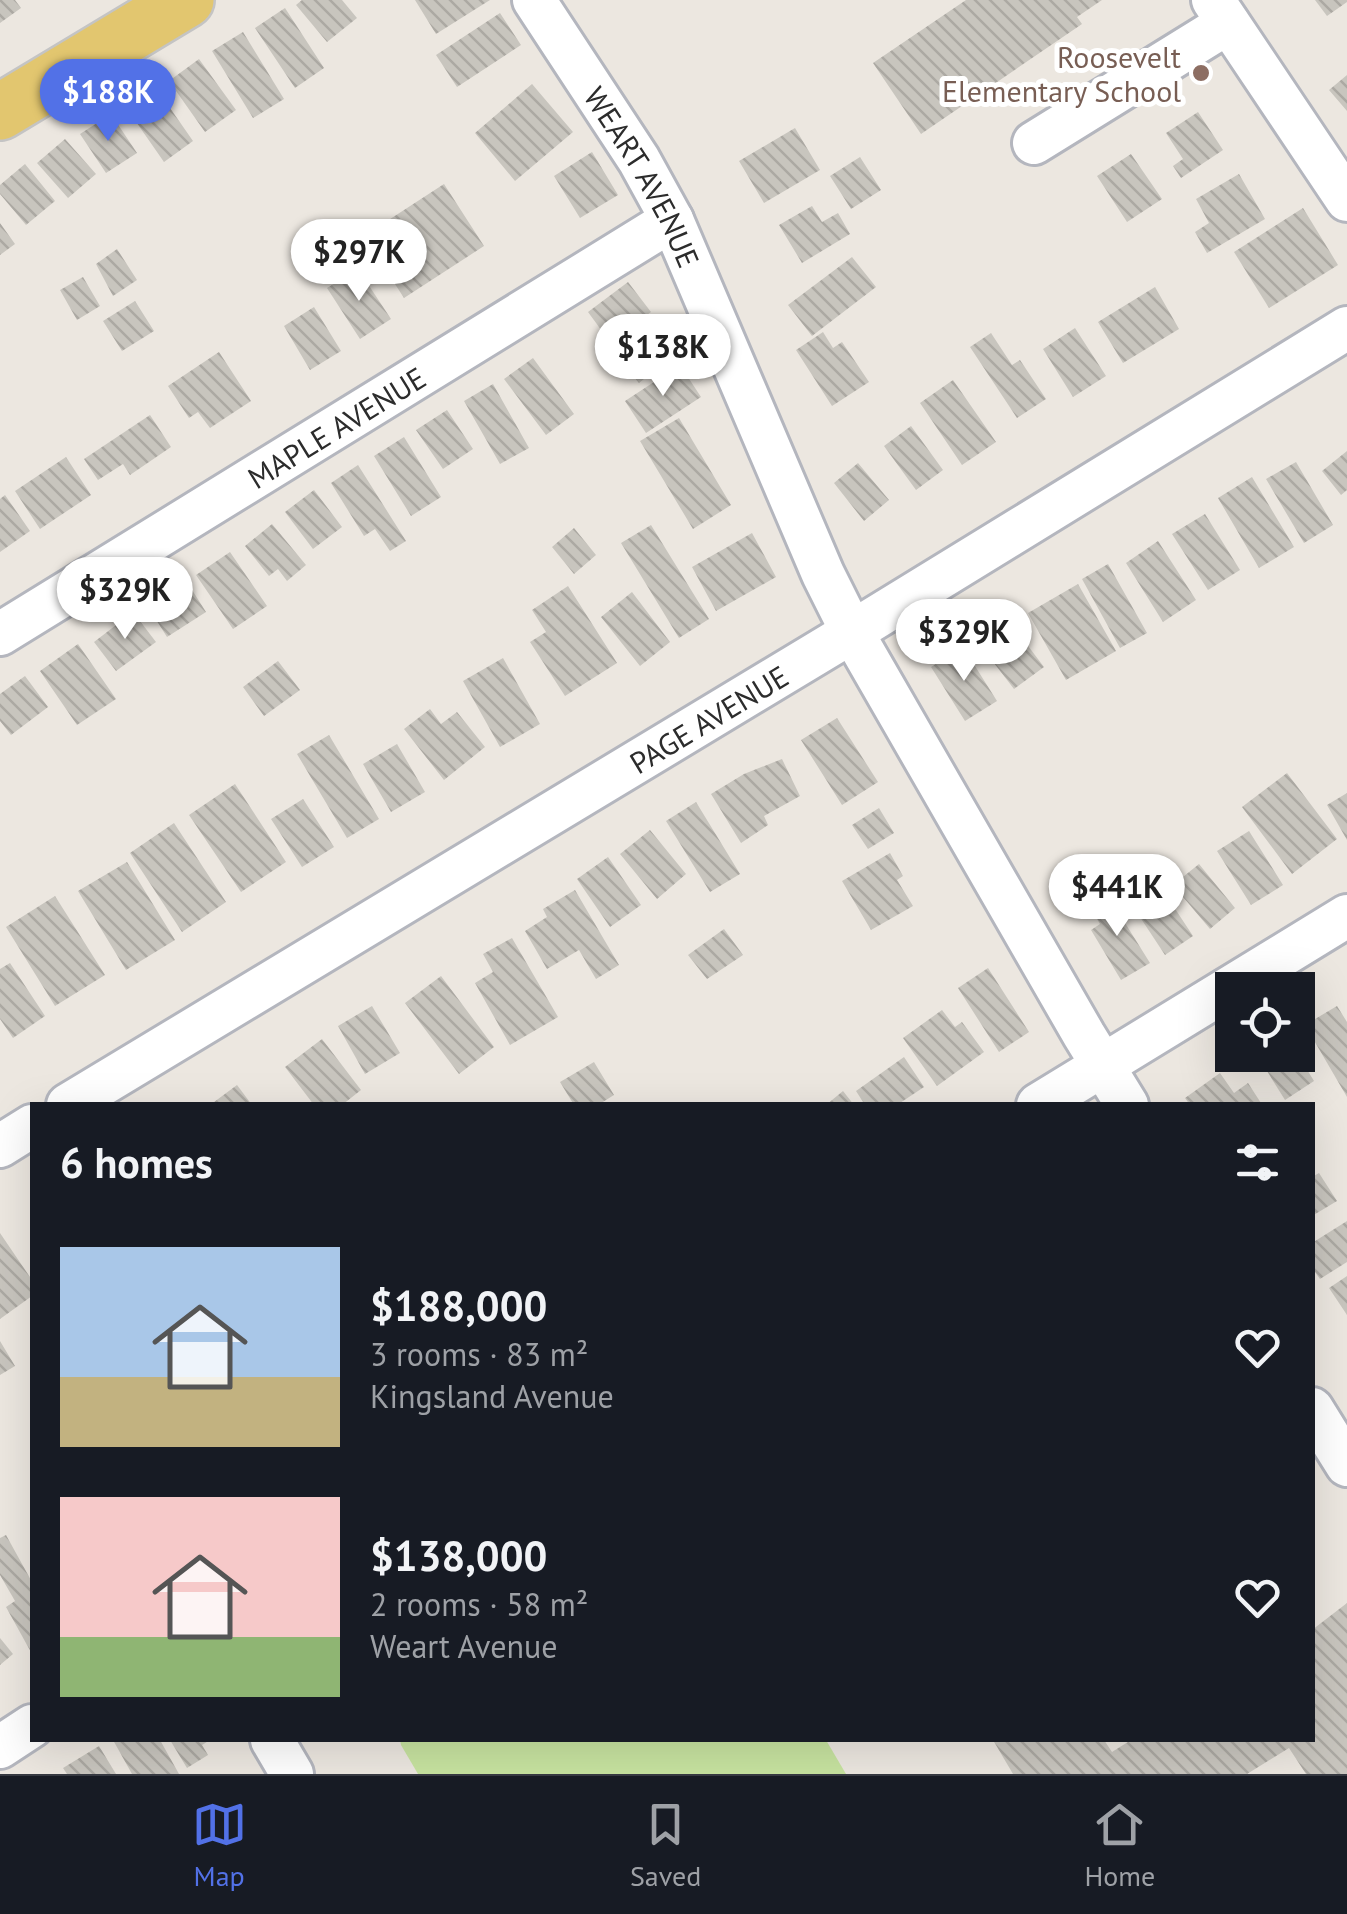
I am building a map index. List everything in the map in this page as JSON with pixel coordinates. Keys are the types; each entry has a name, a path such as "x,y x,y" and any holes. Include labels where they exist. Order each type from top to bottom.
{"main road":[{"path":"0,112 186,0"}],"street":[{"name":"WEART AVENUE","path":"534,0 639,160 672,220 823,574 852,632 1125,1102"},
{"path":"1034,143 1220,12 1347,200"},
{"name":"MAPLE AVENUE","path":"0,634 672,220"},
{"name":"PAGE AVENUE","path":"73,1102 1347,328"},
{"path":"1043,1102 1347,916"},
{"path":"0,1146 30,1127"},
{"path":"1315,1413 1347,1465"},
{"path":"0,1746 30,1727"},
{"path":"273,1742 292,1774"}],"green space":[{"path":"400,1742 827,1742 846,1774 418,1774"}],"building":[{"path":"0,0 15,0 21,8 0,23"},
{"path":"302,0 342,0 357,18 327,42 296,5"},
{"path":"415,0 490,0 436,34"},
{"path":"966,0 1102,0 1077,17 1082,24 921,134 873,63"},
{"path":"1315,0 1347,0 1347,2 1327,16"},
{"path":"285,8 324,68 295,88 255,28"},
{"path":"500,13 521,45 457,87 436,55"},
{"path":"243,32 284,99 253,118 212,51"},
{"path":"199,59 236,110 205,132 169,81"},
{"path":"1347,75 1347,111 1329,90"},
{"path":"532,84 573,132 515,181 475,133"},
{"path":"154,85 193,141 164,162 125,106"},
{"path":"1198,112 1223,150 1181,178 1173,166 1183,159 1166,133"},
{"path":"111,114 137,153 106,173 80,134"},
{"path":"795,128 820,170 764,203 739,161"},
{"path":"65,139 96,174 68,198 37,163"},
{"path":"592,152 618,195 580,218 554,176"},
{"path":"1131,154 1162,199 1127,222 1097,176"},
{"path":"860,157 881,190 851,209 830,176"},
{"path":"25,164 55,201 26,225 0,194 0,185"},
{"path":"1239,174 1265,219 1207,253 1195,232 1209,223 1196,199"},
{"path":"444,184 484,246 404,298 364,236"},
{"path":"812,206 822,222 838,213 850,234 802,263 779,225"},
{"path":"1303,208 1338,265 1269,308 1234,252"},
{"path":"0,223 15,244 0,255"},
{"path":"117,249 137,280 113,296 96,264"},
{"path":"852,257 876,287 812,336 788,305"},
{"path":"358,269 391,319 360,339 327,288"},
{"path":"83,277 100,306 77,320 60,290"},
{"path":"628,282 651,312 610,342 588,312"},
{"path":"1155,287 1179,329 1123,363 1098,322"},
{"path":"135,301 154,331 122,351 103,321"},
{"path":"314,307 341,351 310,370 284,326"},
{"path":"653,325 676,353 639,383 625,366 617,372 608,361"},
{"path":"1075,328 1106,376 1073,397 1043,349"},
{"path":"823,332 833,348 842,342 869,382 832,406 796,350"},
{"path":"991,333 1012,365 1020,360 1046,399 1017,418 970,347"},
{"path":"219,352 251,401 210,428 198,412 189,418 168,386"},
{"path":"533,358 574,414 546,435 504,379"},
{"path":"680,365 701,397 646,433 625,401"},
{"path":"953,380 996,442 962,465 920,403"},
{"path":"493,384 529,448 500,464 464,401"},
{"path":"447,410 473,449 443,469 416,430"},
{"path":"150,415 171,447 130,475 123,464 98,480 84,459"},
{"path":"679,418 731,505 693,529 640,441"},
{"path":"911,426 943,470 916,490 884,446"},
{"path":"404,437 441,497 411,516 374,456"},
{"path":"1347,451 1347,490 1341,495 1322,471"},
{"path":"66,457 91,495 40,529 15,491"},
{"path":"1296,462 1333,525 1304,543 1266,479"},
{"path":"858,463 889,500 864,521 834,483"},
{"path":"358,465 406,541 390,551 375,529 364,536 331,483"},
{"path":"1252,477 1294,547 1259,568 1218,498"},
{"path":"314,490 342,527 313,549 285,512"},
{"path":"5,495 30,531 0,552 0,499"},
{"path":"1205,514 1240,570 1208,590 1172,534"},
{"path":"272,524 306,565 287,581 278,569 269,576 245,546"},
{"path":"651,525 709,619 679,638 621,543"},
{"path":"574,528 596,555 574,574 552,547"},
{"path":"752,533 776,577 716,611 692,567"},
{"path":"1158,541 1196,600 1163,622 1126,563"},
{"path":"230,552 267,606 233,629 196,575"},
{"path":"1108,564 1147,633 1120,648 1082,579"},
{"path":"187,582 206,612 167,637 148,607"},
{"path":"1078,584 1116,651 1066,680 1028,613"},
{"path":"568,586 617,663 565,696 530,642 546,632 532,610"},
{"path":"632,592 670,642 640,666 601,617"},
{"path":"133,612 156,642 116,671 94,642"},
{"path":"1007,618 1044,667 1014,689 977,641"},
{"path":"78,644 116,699 77,725 40,671"},
{"path":"963,647 997,701 965,721 931,667"},
{"path":"503,658 540,724 500,747 463,681"},
{"path":"278,661 300,690 264,716 243,687"},
{"path":"25,676 48,707 11,735 0,721 0,694"},
{"path":"430,709 441,724 457,712 485,747 444,780 404,729"},
{"path":"837,718 878,782 842,805 801,740"},
{"path":"329,735 379,819 347,838 297,754"},
{"path":"397,744 425,792 391,812 363,764"},
{"path":"782,759 800,796 764,816 768,825 741,843 711,794 744,774"},
{"path":"1287,773 1337,839 1292,874 1242,807"},
{"path":"235,784 286,862 241,892 189,815"},
{"path":"1347,793 1347,840 1327,805"},
{"path":"303,799 334,847 302,867 271,819"},
{"path":"696,802 740,874 710,892 666,821"},
{"path":"879,808 894,833 868,849 852,825"},
{"path":"174,823 226,902 182,932 130,853"},
{"path":"650,830 686,874 657,899 620,854"},
{"path":"1249,831 1283,885 1251,905 1217,851"},
{"path":"890,853 903,876 897,880 913,906 871,930 842,881"},
{"path":"608,857 641,905 610,927 577,879"},
{"path":"127,862 175,940 126,970 78,891"},
{"path":"1199,864 1235,908 1210,929 1173,885"},
{"path":"1160,886 1193,936 1165,955 1132,905"},
{"path":"575,890 619,965 596,979 579,950 547,969 525,931 547,917 543,909"},
{"path":"1107,894 1150,963 1121,980 1091,930 1100,924 1089,905"},
{"path":"55,896 105,975 55,1006 6,927"},
{"path":"724,929 743,955 707,979 688,955"},
{"path":"512,938 558,1017 510,1045 475,983 493,972 483,954"},
{"path":"10,963 45,1016 13,1038 0,1019 0,969"},
{"path":"988,968 1029,1032 999,1052 958,988"},
{"path":"441,976 494,1047 459,1074 405,1003"},
{"path":"372,1006 400,1053 365,1074 338,1026"},
{"path":"1337,1006 1347,1022 1347,1097 1315,1042 1315,1019"},
{"path":"942,1010 955,1027 962,1022 984,1052 937,1086 903,1038"},
{"path":"322,1039 361,1090 346,1102 312,1102 285,1067"},
{"path":"904,1057 924,1087 902,1102 863,1102 856,1091"},
{"path":"594,1062 614,1095 603,1102 572,1102 560,1082"},
{"path":"1268,1072 1308,1072 1314,1081 1285,1100"},
{"path":"1220,1073 1234,1093 1248,1083 1260,1102 1188,1102 1185,1098"},
{"path":"237,1085 250,1102 214,1102"},
{"path":"843,1091 852,1102 830,1102"},
{"path":"1319,1173 1337,1201 1315,1214 1315,1175"},
{"path":"1347,1221 1347,1262 1320,1279 1315,1272 1315,1241"},
{"path":"0,1233 30,1277 30,1297 0,1319"},
{"path":"1347,1276 1347,1315 1329,1288"},
{"path":"0,1341 15,1366 0,1375"},
{"path":"6,1535 30,1578 30,1650 6,1607 15,1601 0,1575 0,1538"},
{"path":"1347,1603 1347,1774 1306,1774 1289,1748 1247,1774 1013,1774 994,1742 1105,1742 1112,1752 1128,1742 1315,1742 1315,1628"},
{"path":"0,1638 13,1654 0,1665"},
{"path":"114,1742 161,1742 179,1774 132,1774"},
{"path":"171,1742 207,1742 202,1745 208,1755 187,1768"},
{"path":"99,1746 116,1774 67,1774 63,1768"}],"place":[{"name":"Roosevelt Elementary School","path":"1201,73"}]}
